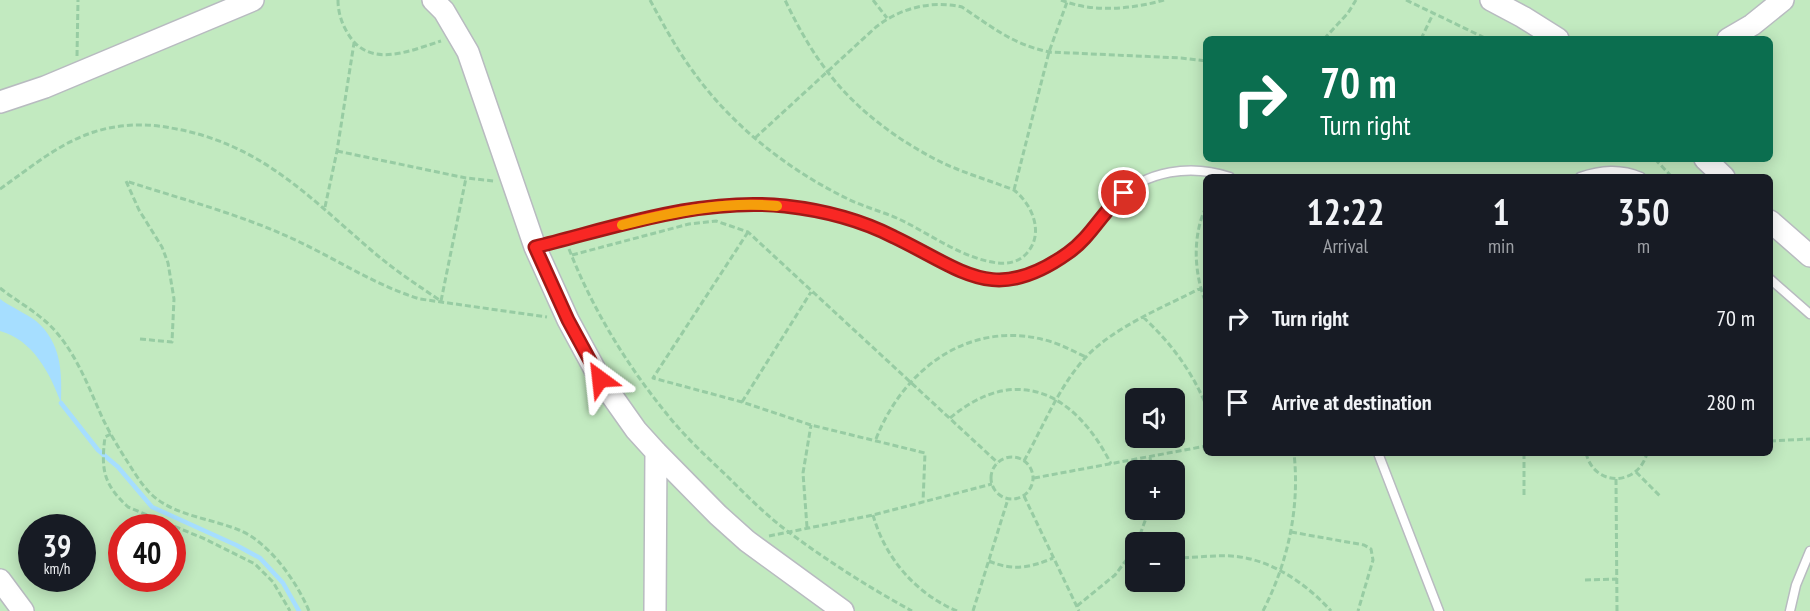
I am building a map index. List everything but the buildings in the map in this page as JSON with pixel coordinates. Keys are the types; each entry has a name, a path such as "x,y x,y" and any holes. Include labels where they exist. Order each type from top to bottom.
{"street":[{"path":"0,102 45,87 253,0"},
{"path":"433,0 444,11 468,52 535,247 568,320 600,379 636,430 747,541 843,611"},
{"path":"1491,0 1553,36"},
{"path":"1733,36 1752,25 1783,0"},
{"path":"1708,162 1721,174"},
{"path":"1773,224 1810,256"},
{"path":"655,611 656,452"},
{"path":"0,580 23,611"}],"lane":[{"path":"535,247 675,213 737,205 787,206 838,216 875,229 972,276 1006,280 1029,275 1071,251 1092,230 1114,201 1143,182 1164,173 1195,170 1219,174"},
{"path":"1591,174 1615,170 1630,174"},
{"path":"1773,282 1810,314"},
{"path":"1379,456 1439,611"},
{"path":"1790,611 1796,585 1810,551"}],"path":[{"path":"77,73 78,0"},
{"path":"338,0 343,26 354,43 372,53 390,56 459,35"},
{"path":"650,0 693,72 724,108 771,152 808,178 849,200 897,218 960,250 998,263 1013,262 1031,248 1035,237 1035,225 1029,207 1022,196 1014,190 946,164 899,138 852,99 827,71 808,43 785,0"},
{"path":"873,0 887,18"},
{"path":"1061,0 1105,8 1126,7 1164,0"},
{"path":"1327,36 1348,13 1356,0"},
{"path":"1406,0 1481,36"},
{"path":"1014,190 1049,52 1067,2"},
{"path":"755,138 887,18 918,6 936,3 953,4 1007,38 1049,52 1203,61"},
{"path":"1422,36 1433,13"},
{"path":"325,207 337,151 354,43"},
{"path":"0,189 53,152 80,137 109,128 144,125 192,132 239,149 268,165 325,207 398,272 441,301"},
{"path":"337,151 466,178 513,183"},
{"path":"1658,162 1669,174"},
{"path":"441,301 466,178"},
{"path":"140,339 172,342 174,299 168,263 162,247 139,210 126,181 270,229 309,246 386,287 420,299 568,320"},
{"path":"1203,216 1198,231 1197,264 1203,294"},
{"path":"573,255 689,224 716,221 748,232 998,463"},
{"path":"748,232 653,378 742,402 811,425 925,453 923,502"},
{"path":"565,239 580,277 599,314 631,366 666,414 743,493 788,532 851,575 912,611"},
{"path":"0,288 43,319 57,333 77,362 111,434 135,475 152,496 194,517 232,527 250,536 284,569 303,597 309,611"},
{"path":"1024,461 1057,401 1086,357 1112,336 1143,317 1201,288"},
{"path":"742,402 811,292"},
{"path":"1143,317 1161,334 1187,367 1203,399"},
{"path":"876,440 892,404 909,382 936,359 952,349 996,337 1015,336 1051,342 1086,357"},
{"path":"950,418 967,404 995,392 1026,390 1042,393 1077,415 1087,425 1096,436 1111,464"},
{"path":"807,528 803,473 811,425"},
{"path":"111,434 105,437 104,474 109,486 128,507 205,539 255,564 273,582 290,611"},
{"path":"1773,441 1810,439"},
{"path":"1034,478 1203,447"},
{"path":"1263,611 1281,572 1291,532 1295,487 1294,456"},
{"path":"1524,456 1524,496"},
{"path":"1587,456 1596,471 1616,479 1628,477 1636,472 1646,456"},
{"path":"1011,457 1024,461 1033,472 1033,485 1024,496 1018,499 1008,499 998,495 992,484 992,475 998,463 1011,457"},
{"path":"1636,472 1661,497"},
{"path":"1616,479 1617,611"},
{"path":"788,532 873,515 992,484"},
{"path":"1024,496 1080,611"},
{"path":"973,611 1008,499"},
{"path":"873,515 881,538 903,571 923,592 957,611"},
{"path":"1291,532 1364,545 1371,549 1373,560 1358,611"},
{"path":"1185,558 1221,556 1242,558 1281,572 1321,599 1331,611"},
{"path":"989,561 1000,566 1016,568 1034,566 1054,557"},
{"path":"1077,606 1106,584 1125,563"},
{"path":"1585,580 1617,579"}],"green space":[{"path":"0,0 1810,0 1810,611 0,611"}],"water":[{"path":"0,299 36,321 51,339 59,359 61,403 39,359 22,342 0,331"}],"waterway":[{"path":"61,403 98,450 118,467 152,507 260,558 283,583 299,611"}],"slow traffic":[{"path":"622,225 675,213 716,207 763,204 777,206"}],"route":[{"path":"600,379 568,320 535,247 675,213 763,204 787,206 855,221 892,236 963,273 993,280 1006,280 1029,275 1071,251 1092,230 1114,201 1124,193"}]}
